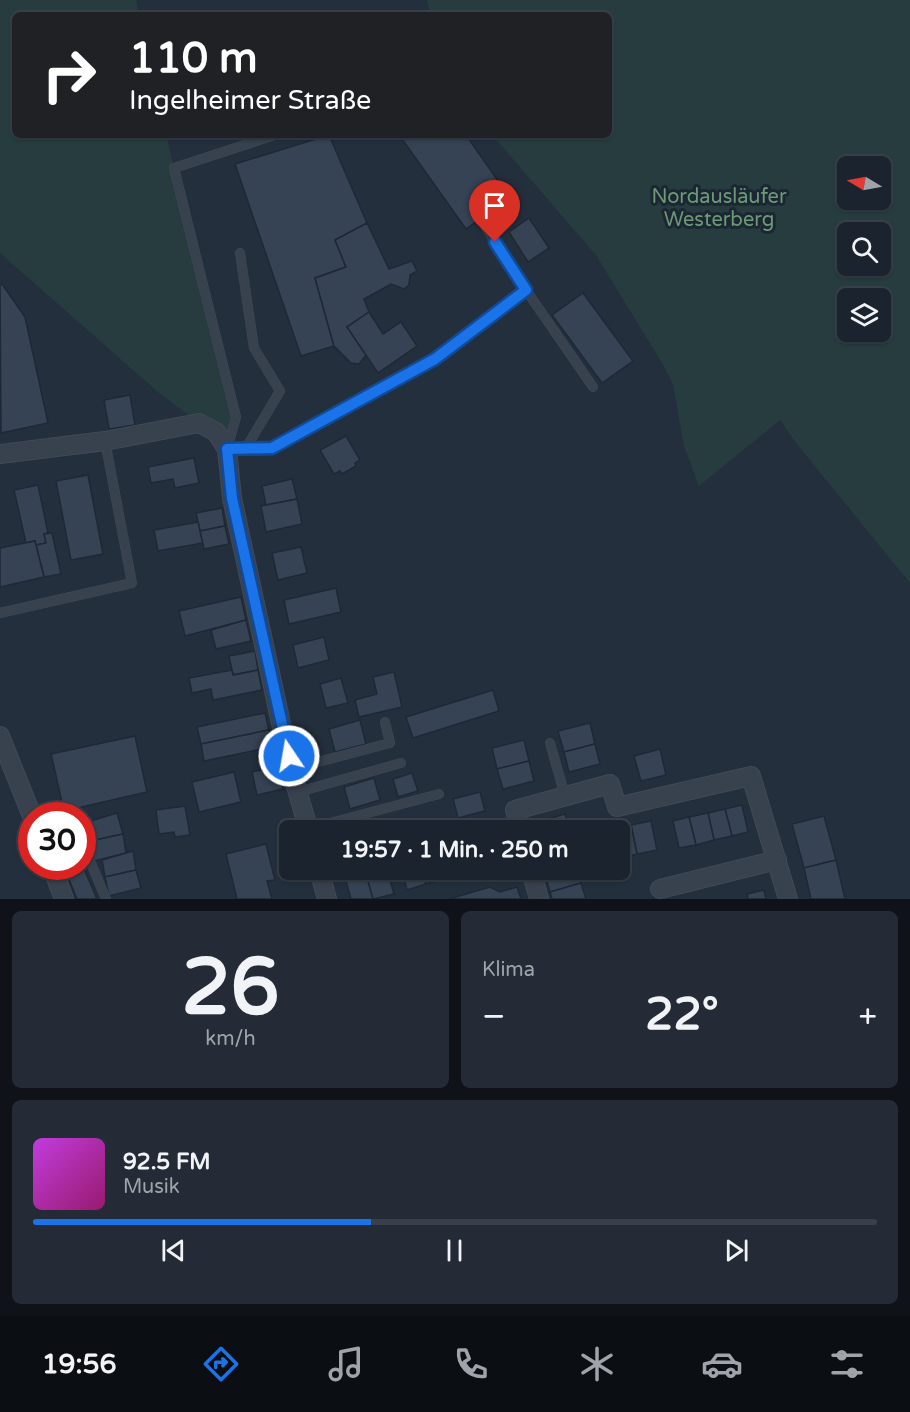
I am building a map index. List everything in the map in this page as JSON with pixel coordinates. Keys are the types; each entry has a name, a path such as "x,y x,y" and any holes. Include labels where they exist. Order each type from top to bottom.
{"street":[{"path":"0,454 105,441 199,423 216,432 227,449 232,498 291,769 305,820"},
{"path":"0,736 26,802"},
{"path":"517,820 515,810 610,784 617,807 751,776 788,899"},
{"path":"660,889 777,860"},
{"path":"57,880 64,899"},
{"path":"323,880 327,899"},
{"path":"534,880 539,899"}],"lane":[{"path":"266,138 174,168 236,417 227,449 272,448 435,359 526,290"},
{"path":"485,226 593,387"},
{"path":"240,253 254,348 280,391 246,448"},
{"path":"0,613 132,582 105,441"},
{"path":"291,769 390,743 385,722"},
{"path":"550,743 565,796"},
{"path":"298,792 401,763"},
{"path":"344,820 439,794"},
{"path":"96,875 106,899"}],"green space":[{"path":"0,0 136,0 138,12 12,12 12,138 167,138 236,417 227,448 158,392 0,253"},
{"name":"Nordausläufer Westerberg","path":"427,0 910,0 910,583 796,443 780,420 699,486 684,446 673,384 596,255 495,138 612,138 612,12 430,12"}],"building":[{"path":"319,138 330,138 367,223 335,240 346,267 315,278 334,346 301,356 235,164"},
{"path":"468,138 510,198 466,229 402,139"},
{"path":"529,218 549,248 528,262 509,232"},
{"path":"367,223 389,269 412,261 417,271 410,275 409,285 404,289 391,284 364,299 369,312 347,327 366,355 359,364 351,363 334,346 315,278 346,267 335,240"},
{"path":"2,284 25,317 48,423 1,433 0,285"},
{"path":"583,293 633,361 602,383 552,315"},
{"path":"369,312 383,334 401,322 417,346 378,373 347,327"},
{"path":"130,395 135,425 109,429 104,400"},
{"path":"346,436 360,460 355,463 356,466 342,474 340,471 334,474 320,450"},
{"path":"194,458 199,483 175,488 173,479 151,483 148,467"},
{"path":"88,475 103,554 71,560 56,481"},
{"path":"292,479 297,499 266,505 262,486"},
{"path":"38,485 48,533 44,534 46,543 36,545 35,541 26,543 14,490"},
{"path":"297,499 302,524 266,532 261,506"},
{"path":"222,508 225,526 200,531 196,513"},
{"path":"198,522 203,543 158,551 154,530"},
{"path":"225,526 229,544 204,549 200,531"},
{"path":"52,533 61,574 44,577 36,545 46,543 44,534"},
{"path":"35,541 44,577 0,587 0,548"},
{"path":"301,547 307,573 278,580 272,553"},
{"path":"336,588 341,612 289,624 284,600"},
{"path":"241,597 246,620 185,636 179,611"},
{"path":"246,620 251,641 216,649 211,630"},
{"path":"324,637 329,660 298,668 293,645"},
{"path":"255,651 258,670 233,675 229,656"},
{"path":"232,670 233,675 258,670 262,690 213,700 211,689 192,693 189,678"},
{"path":"394,672 402,707 359,717 355,700 377,694 373,677"},
{"path":"341,678 348,703 326,708 320,684"},
{"path":"493,690 499,711 413,738 406,717"},
{"path":"265,713 269,730 201,744 197,727"},
{"path":"360,720 366,744 335,752 329,729"},
{"path":"590,723 595,744 564,752 558,731"},
{"path":"269,730 272,747 204,761 201,744"},
{"path":"135,736 147,792 96,804 62,802 51,754"},
{"path":"524,740 529,761 497,769 492,748"},
{"path":"595,744 600,764 569,772 564,752"},
{"path":"660,749 666,775 641,781 634,756"},
{"path":"529,761 534,781 503,789 497,769"},
{"path":"277,766 283,789 257,795 252,772"},
{"path":"234,772 241,802 199,812 192,782"},
{"path":"412,773 418,791 398,797 393,779"},
{"path":"374,778 380,800 350,809 344,787"},
{"path":"480,792 485,811 458,818 453,799"},
{"path":"742,805 748,832 732,836 725,809"},
{"path":"185,806 190,835 175,837 174,832 159,834 156,810"},
{"path":"725,809 732,836 714,840 708,813"},
{"path":"117,813 123,834 96,840 96,819"},
{"path":"708,813 714,840 696,845 689,817"},
{"path":"565,814 567,820 544,820"},
{"path":"824,816 836,860 804,868 792,824"},
{"path":"689,817 696,845 679,848 673,821"},
{"path":"651,821 657,850 637,854 631,825"},
{"path":"630,825 637,854 630,856"},
{"path":"123,834 126,853 96,860 96,840"},
{"path":"266,844 275,880 267,881 272,899 237,899 226,854"},
{"path":"133,851 136,870 105,877 102,860"},
{"path":"836,860 845,899 811,899 804,868"},
{"path":"136,870 141,888 109,896 105,877"},
{"path":"69,880 89,880 97,899 77,899"},
{"path":"346,880 368,880 373,899 351,899"},
{"path":"368,880 390,880 394,894 373,899"},
{"path":"404,880 425,880 426,884 407,890"},
{"path":"425,880 440,880 426,884"},
{"path":"547,880 580,880 581,883 550,892"},
{"path":"581,883 586,899 552,899 550,892"},
{"path":"490,887 500,892 517,887 521,899 449,899"},
{"path":"764,890 766,899 748,899 747,894"}],"route":[{"path":"289,756 232,498 227,449 272,448 435,359 526,290 495,242"}]}
